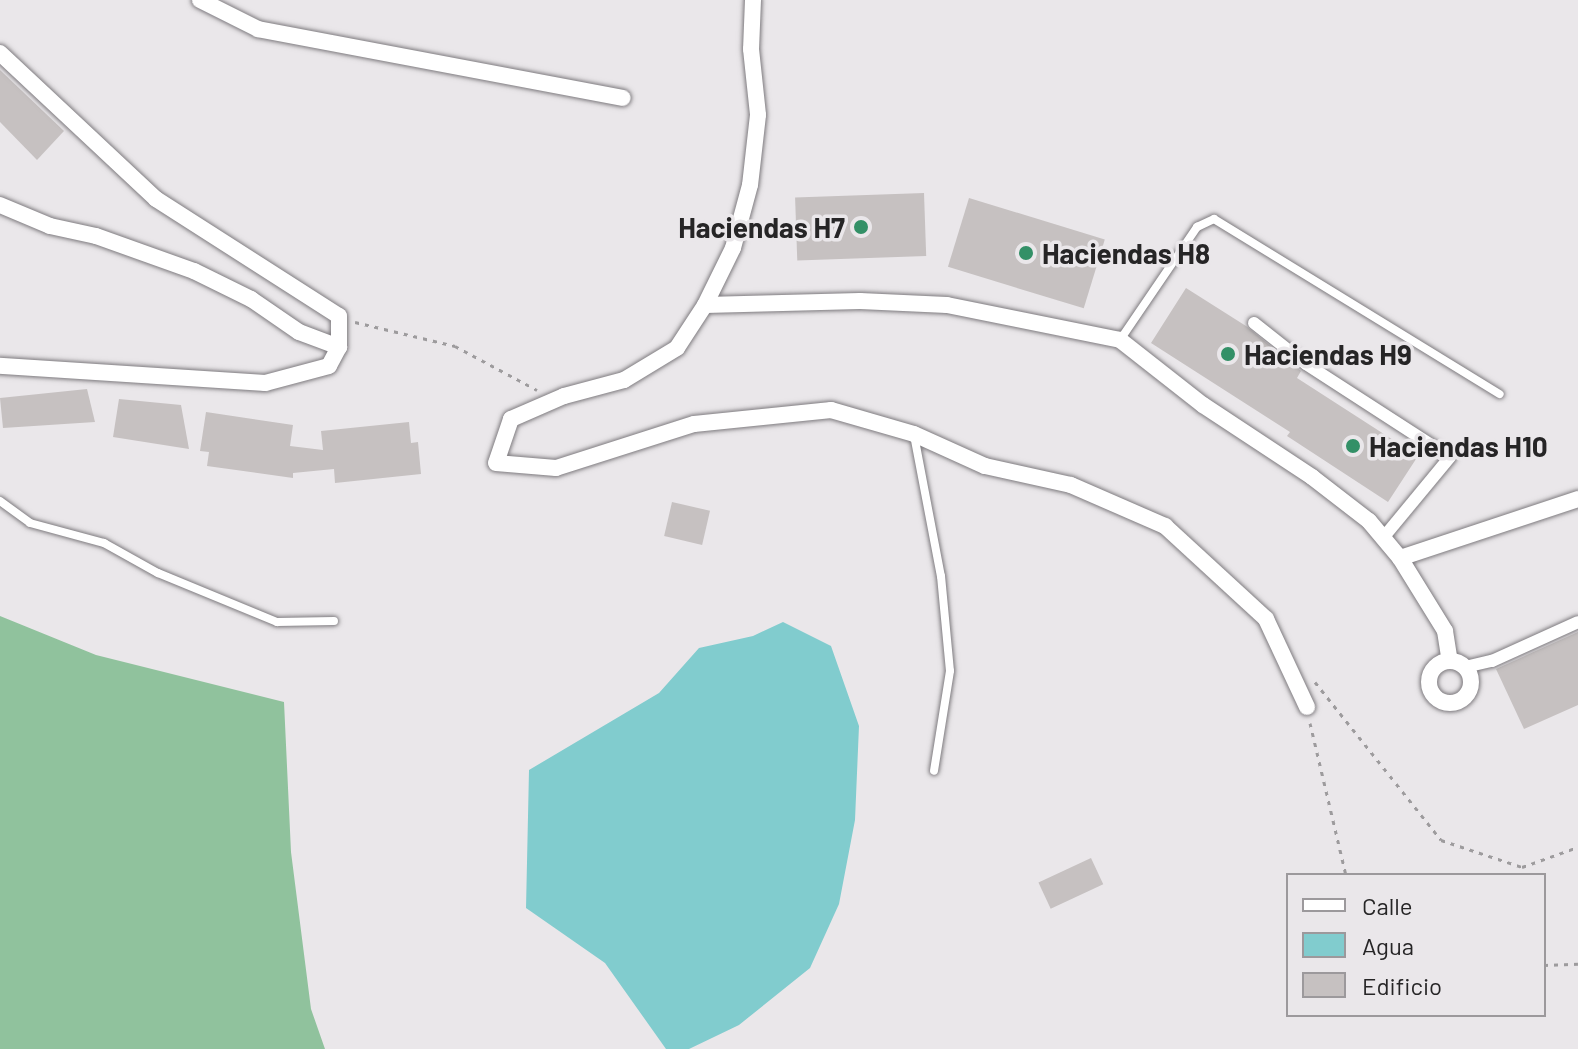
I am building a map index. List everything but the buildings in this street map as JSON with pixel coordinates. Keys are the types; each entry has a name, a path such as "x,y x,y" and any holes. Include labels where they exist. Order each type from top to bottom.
{"street":[{"path":"200,0 258,29 623,98"},
{"path":"753,0 751,49 758,115 750,185 733,248 705,305 677,348 624,380 564,396 511,419 496,463 556,468 694,424 831,410 914,434 985,466 1071,485 1165,526 1266,619 1307,707"},
{"path":"0,53 156,199 339,316 339,347 329,366 265,383 0,366"},
{"path":"0,205 50,226 96,236 194,271 251,299 299,332 339,347"},
{"path":"705,305 860,301 947,305 1120,340 1203,405 1312,477 1383,538 1400,558 1445,631 1458,664 1492,661 1578,622"},
{"path":"1254,323 1306,364 1450,457 1383,538"},
{"path":"1400,558 1578,499"}],"lane":[{"path":"1120,340 1197,227 1214,219 1500,394"},
{"path":"914,434 941,576 950,671 934,771"},
{"path":"0,501 30,523 104,543 158,573 277,622 334,621"}],"path":[{"path":"339,316 381,332 455,346 537,390 564,396"},
{"path":"1314,681 1441,840 1522,867 1578,847"},
{"path":"1307,707 1346,873"},
{"path":"1546,965 1578,964"}],"green space":[{"path":"0,616 96,655 284,702 291,852 311,1009 325,1049 0,1049"}],"water":[{"path":"783,622 831,646 859,726 855,820 839,904 810,968 739,1025 689,1049 666,1049 605,963 526,908 529,770 659,693 699,648 753,636"}],"place":[{"name":"Haciendas H7","path":"861,227"},
{"name":"Haciendas H8","path":"1026,253"},
{"name":"Haciendas H9","path":"1228,354"},
{"name":"Haciendas H10","path":"1353,446"}]}
